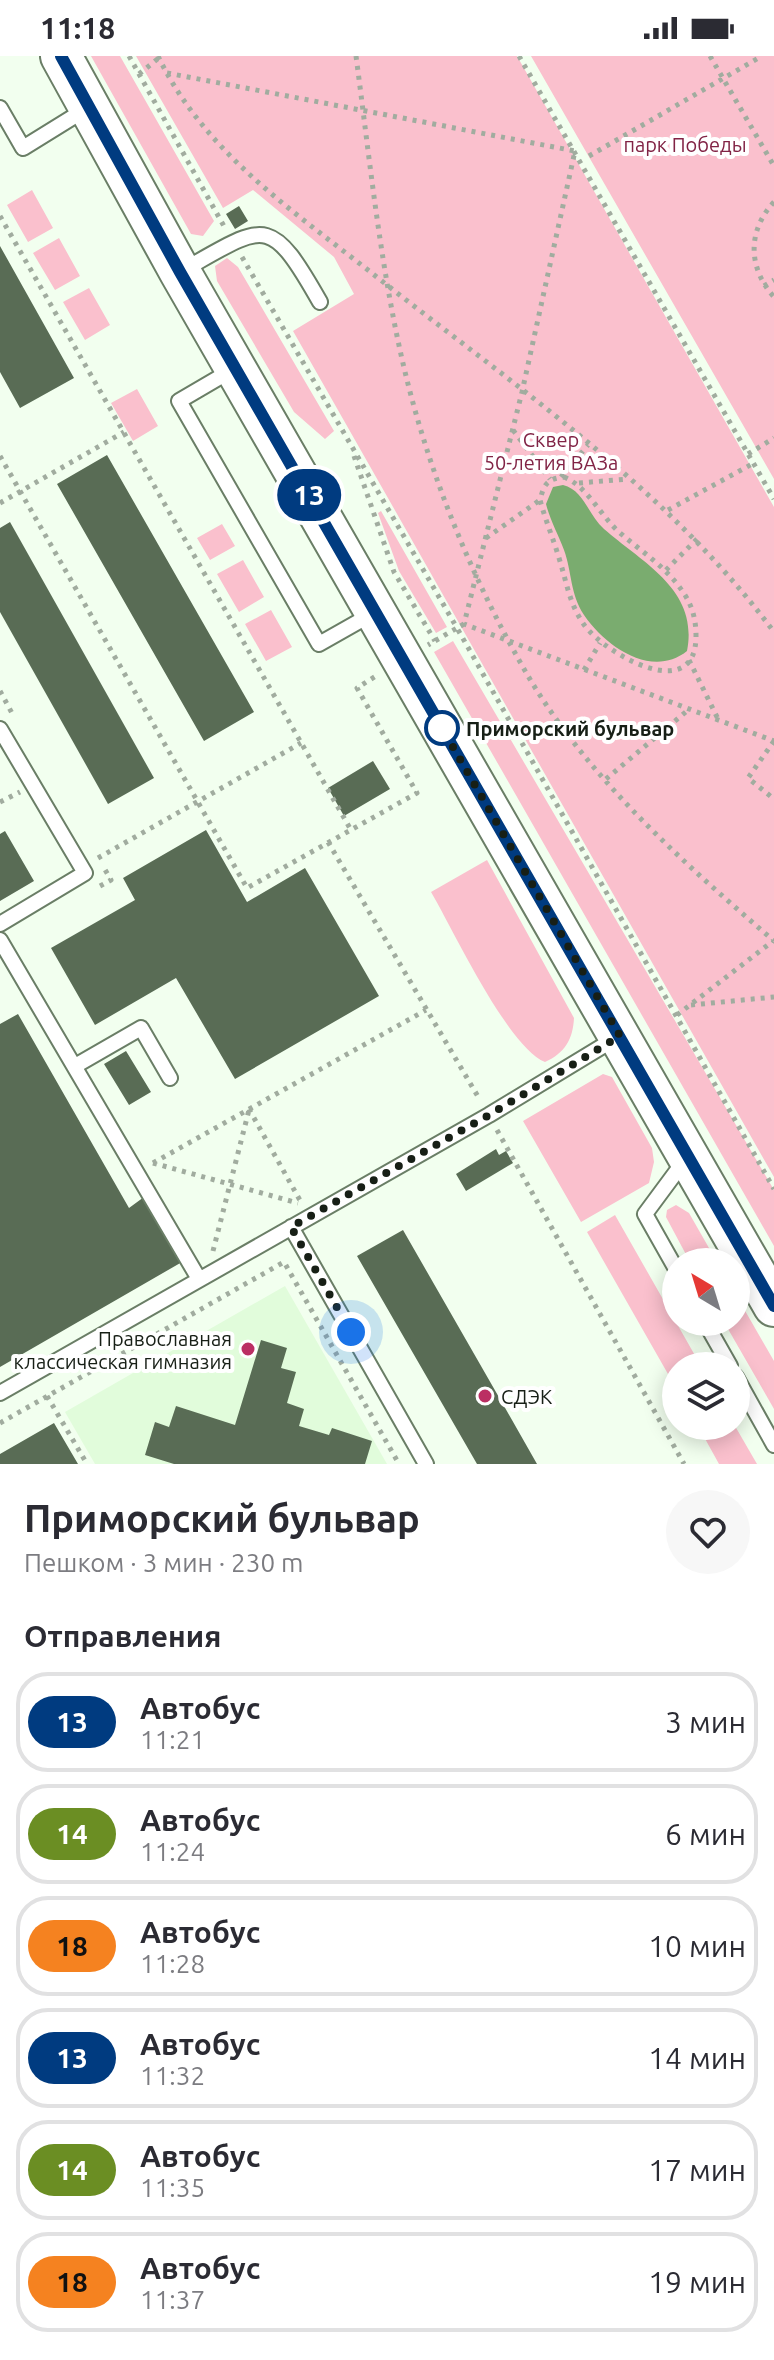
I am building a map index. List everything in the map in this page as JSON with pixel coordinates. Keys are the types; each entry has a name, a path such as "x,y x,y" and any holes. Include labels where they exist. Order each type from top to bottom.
{"main road":[{"path":"61,56 180,272 774,1306"}],"lane":[{"path":"0,108 23,148 90,107"},
{"path":"180,272 233,242 261,234 277,240 291,252 320,302"},
{"path":"235,368 179,401 280,577 319,644 376,612"},
{"path":"0,729 85,873 0,924"},
{"path":"0,940 199,1279"},
{"path":"75,1066 141,1028 170,1078"},
{"path":"0,1393 489,1115 620,1036"},
{"path":"664,1248 645,1214 687,1157"},
{"path":"291,1227 426,1464"},
{"path":"750,1402 774,1445"}],"path":[{"path":"129,56 774,1189"},
{"path":"139,74 159,56 186,107 251,178 668,510 739,585 774,632"},
{"path":"356,56 389,287 415,405 475,577 532,682 606,779 676,855 774,941 677,1015"},
{"path":"519,56 774,499"},
{"path":"710,56 774,166"},
{"path":"589,156 762,56"},
{"path":"167,73 575,151"},
{"path":"427,646 464,624 522,392 575,151"},
{"path":"774,202 762,217 754,242 755,265 764,286 774,297"},
{"path":"0,216 351,830"},
{"path":"764,286 774,280"},
{"path":"512,429 550,479"},
{"path":"0,503 124,432"},
{"path":"748,454 774,438"},
{"path":"350,444 394,572 435,641"},
{"path":"561,477 588,445"},
{"path":"0,456 247,888 417,793 357,688 382,672"},
{"path":"668,510 754,463"},
{"path":"579,483 603,517 666,570 693,610 696,647 689,660 672,671 646,670 600,643 571,604 540,500 544,484 550,479 561,477 579,483 629,479"},
{"path":"485,538 540,500"},
{"path":"666,570 697,539"},
{"path":"464,624 774,741 748,778 774,799"},
{"path":"584,670 600,643"},
{"path":"689,660 718,720"},
{"path":"606,779 688,709"},
{"path":"98,858 301,743"},
{"path":"328,842 489,1115 684,1464"},
{"path":"690,1005 774,997"},
{"path":"145,1168 426,1010"},
{"path":"153,1163 303,1204 249,1109"},
{"path":"212,1255 249,1109"},
{"path":"0,1423 284,1262 399,1464"},
{"path":"47,1396 87,1464"}],"shaded area":[{"path":"563,485 581,497 604,529 665,580 685,611 687,651 659,662 631,656 604,638 584,615 546,504 553,487"},
{"name":"Православная классическая гимназия","path":"285,1286 387,1464 95,1464 65,1412"}],"green space":[{"path":"91,56 120,56 214,221 203,236 191,234"},
{"name":"Сквер 50-летия ВАЗа","path":"136,56 517,56 774,507 774,1177 293,331 354,294 334,257 253,190 223,208"},
{"name":"парк Победы","path":"531,56 774,56 774,479"},
{"path":"32,190 53,228 28,242 7,205"},
{"path":"59,238 80,276 55,290 33,253"},
{"path":"227,258 238,267 334,431 325,439 294,412 217,281 215,266"},
{"path":"89,288 110,325 85,340 63,302"},
{"path":"137,389 158,426 133,441 111,403"},
{"path":"381,511 447,627 436,633 399,571 378,513"},
{"path":"222,524 235,546 210,560 197,538"},
{"path":"243,560 264,597 239,612 217,574"},
{"path":"271,610 292,647 266,661 245,624"},
{"path":"453,641 774,1190 774,1246 434,652"},
{"path":"487,860 574,1018 567,1044 545,1062 530,1052 498,1011 431,892"},
{"path":"603,1074 612,1077 652,1148 654,1162 649,1183 581,1222 523,1121"},
{"path":"676,1205 689,1213 709,1248 683,1248 666,1217 667,1210"},
{"path":"615,1215 662,1298 662,1336 684,1336 693,1352 662,1352 662,1363 587,1232"},
{"path":"750,1319 774,1361 774,1409 750,1367 750,1352 741,1352 732,1336 750,1336"},
{"path":"706,1440 743,1440 757,1464 719,1464"}],"building":[{"path":"239,206 248,221 235,229 226,214"},
{"path":"0,246 74,378 20,408 0,372"},
{"path":"107,455 254,712 204,741 57,484"},
{"path":"10,522 154,778 108,804 0,612 0,528"},
{"path":"373,761 390,789 344,816 328,788"},
{"path":"206,830 247,902 305,868 379,996 235,1079 176,978 95,1025 51,948 135,900 123,878"},
{"path":"5,831 34,881 0,901 0,834"},
{"path":"18,1014 129,1208 144,1197 182,1262 0,1367 0,1024"},
{"path":"126,1051 151,1092 129,1105 104,1064"},
{"path":"496,1149 499,1155 506,1151 513,1163 466,1191 456,1174"},
{"path":"403,1230 537,1464 477,1464 357,1256"},
{"path":"261,1340 287,1348 281,1368 296,1372 287,1403 304,1409 299,1426 329,1435 332,1428 372,1441 365,1464 174,1464 145,1455 155,1422 169,1427 176,1406 235,1425"},
{"path":"54,1423 78,1464 0,1464 0,1454"}],"bus line":[{"name":"13","path":"61,56 180,272 774,1306"}],"place":[{"name":"Приморский бульвар","path":"442,728"},
{"name":"Православная классическая гимназия","path":"248,1349"},
{"name":"СДЭК","path":"485,1396"}],"route":[{"path":"351,1332 291,1227 489,1115 620,1036 442,728"}]}
